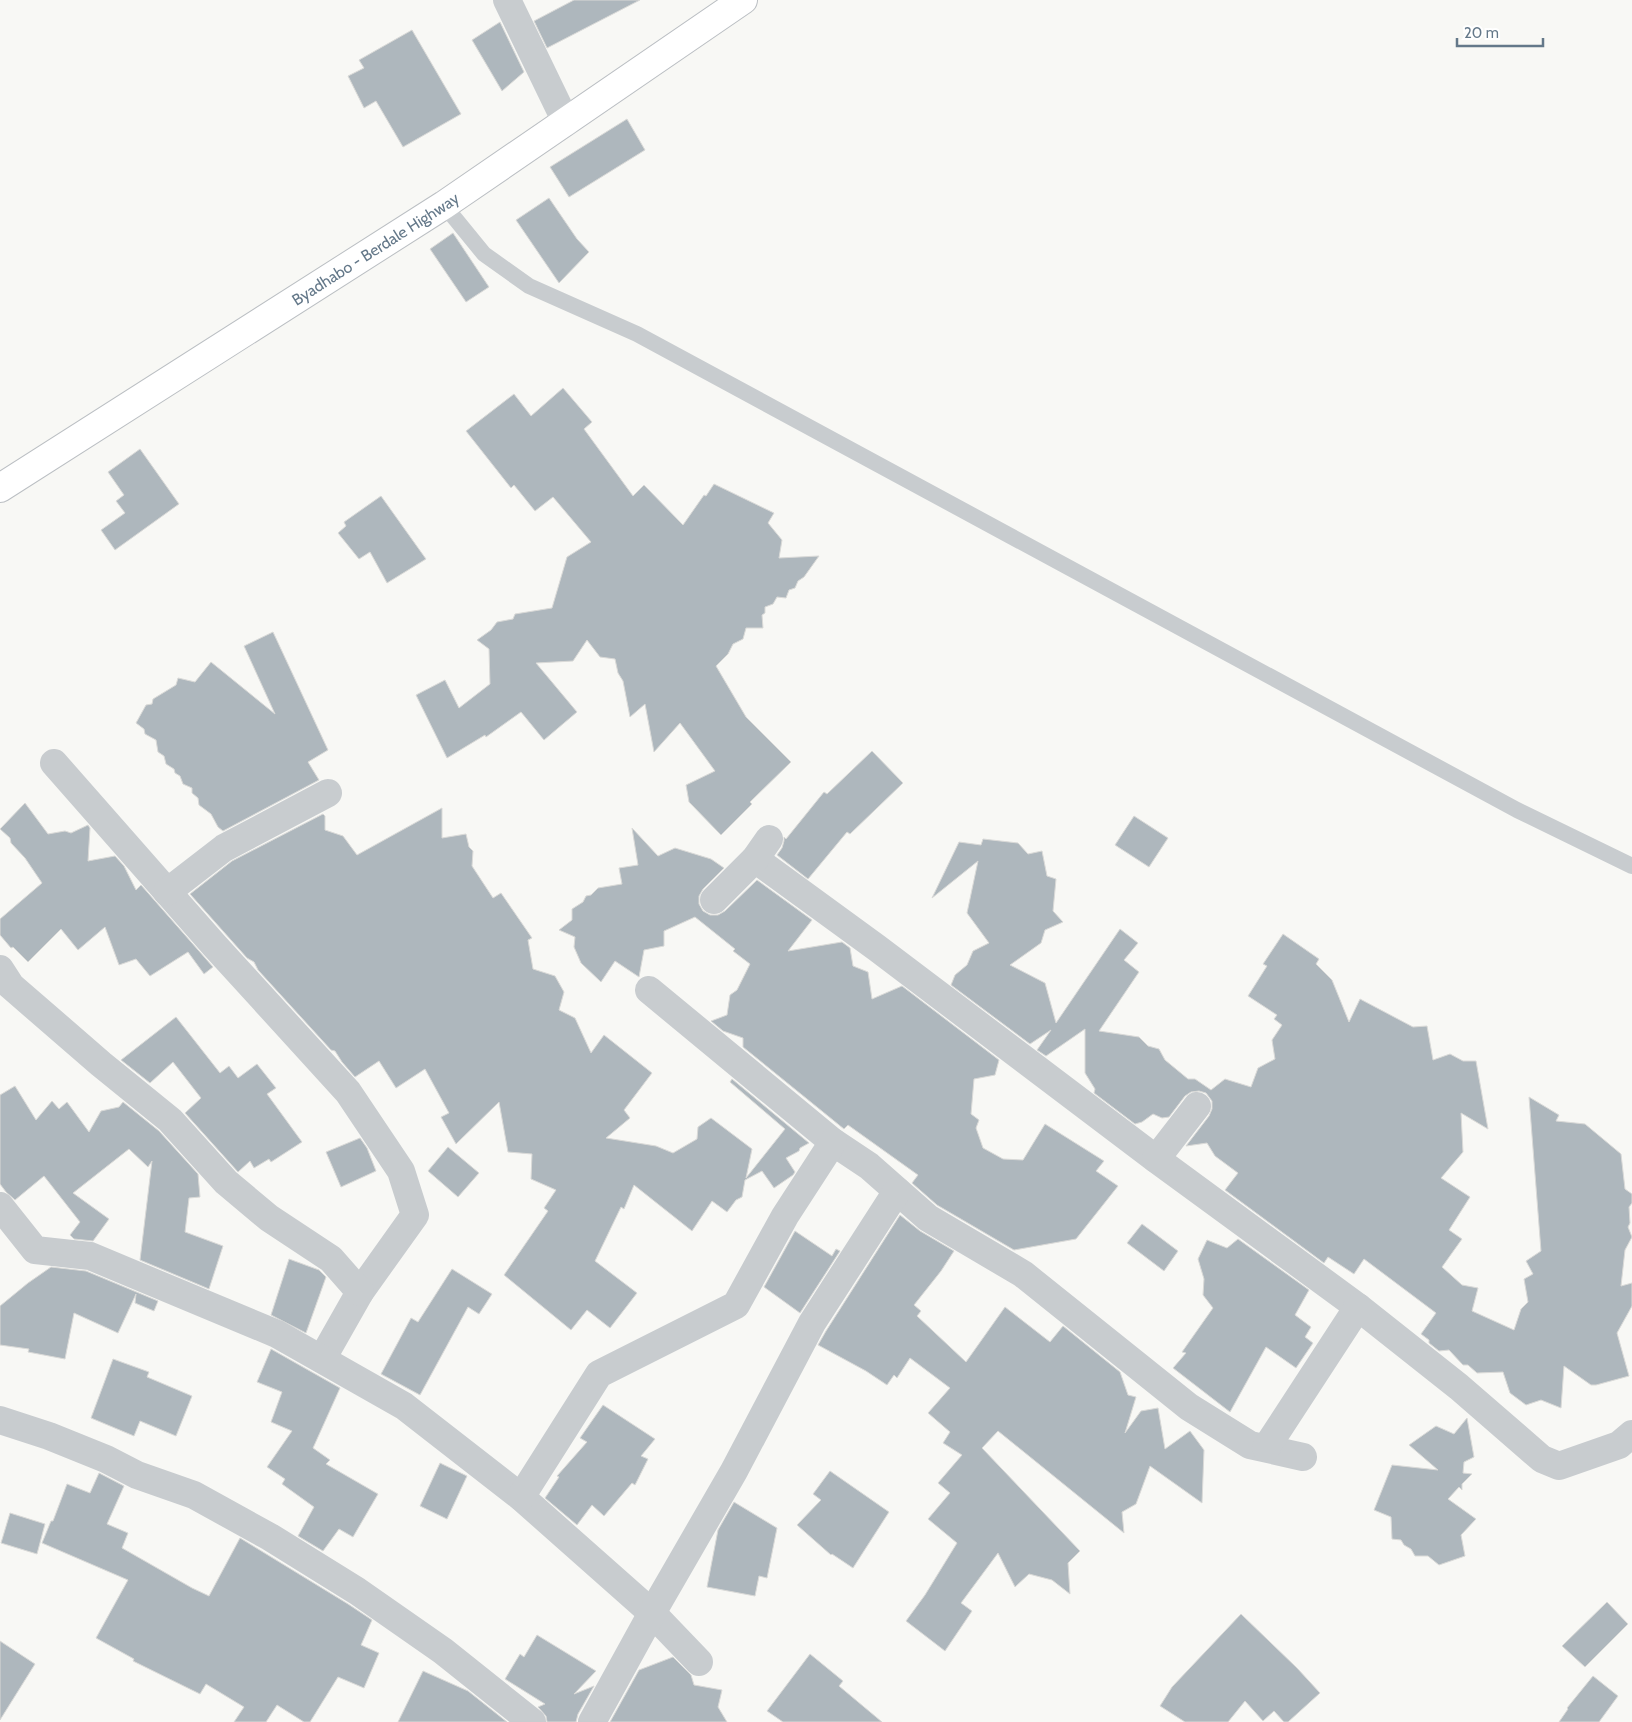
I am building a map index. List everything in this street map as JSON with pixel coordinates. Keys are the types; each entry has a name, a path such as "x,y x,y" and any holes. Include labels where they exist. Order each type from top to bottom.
{"main road":[{"name":"Byadhabo - Berdale Highway","path":"0,488 444,205 743,0"}],"street":[{"path":"508,0 566,122"},
{"path":"54,763 167,892 348,1092 402,1171 415,1215 360,1292 322,1359"},
{"path":"167,892 224,848 328,793"},
{"path":"714,900 762,849 877,948 1156,1159 1358,1307 1459,1387 1542,1459 1559,1466 1619,1445 1632,1434"},
{"path":"0,969 12,986 101,1064 170,1120 226,1182 269,1218 331,1259 360,1292"},
{"path":"649,990 833,1142 869,1166 928,1218 1022,1274 1189,1407 1250,1445 1303,1457"},
{"path":"1156,1159 1196,1106"},
{"path":"521,1498 599,1374 736,1305 785,1216 833,1142"},
{"path":"592,1722 734,1471 812,1323 897,1191"},
{"path":"0,1206 35,1250 90,1256 278,1334 404,1406 521,1498 652,1613 699,1662"},
{"path":"1266,1448 1358,1307"},
{"path":"0,1420 49,1436 137,1475 194,1494 270,1537 356,1591 443,1651 532,1722"}],"lane":[{"path":"444,205 484,254 530,286 637,334 1518,810 1632,866"}],"building":[{"path":"574,0 640,0 547,48 534,21"},
{"path":"500,22 524,72 502,91 472,40"},
{"path":"412,30 461,114 403,147 376,101 364,108 348,76 364,68 359,60"},
{"path":"627,119 645,150 569,197 550,167"},
{"path":"549,198 577,239 589,252 559,283 516,220"},
{"path":"453,233 489,287 466,302 430,249"},
{"path":"563,388 592,422 584,429 633,496 644,485 683,525 714,484 774,513 768,523 782,540 779,558 819,556 804,577 798,581 795,588 789,590 786,598 777,597 773,604 765,607 765,613 762,615 763,628 746,628 743,639 733,644 728,654 716,666 746,717 791,762 750,802 752,804 721,835 689,802 686,785 715,771 680,723 654,752 645,704 630,717 623,681 618,673 615,659 600,657 587,640 573,661 536,663 577,712 544,740 521,712 486,737 485,735 447,758 416,695 445,680 459,708 490,684 489,649 477,640 491,630 497,622 513,619 515,614 552,608 567,557 591,542 553,497 535,511 514,485 511,488 466,431 514,394 531,416"},
{"path":"140,449 179,504 115,550 101,530 125,513 116,501 124,495 108,472"},
{"path":"381,496 426,559 387,583 370,552 359,559 338,533 346,526 344,522"},
{"path":"273,632 328,750 308,762 319,780 223,831 218,827 211,814 199,805 198,798 192,793 192,788 183,784 180,776 166,764 164,756 158,752 156,740 145,734 144,729 136,723 146,705 152,704 153,699 176,685 178,678 195,682 211,662 275,714 244,646"},
{"path":"872,751 903,783 850,834 847,832 808,879 777,855 782,848 784,837 786,839 824,792 827,794"},
{"path":"25,803 48,834 65,831 71,833 88,825 90,828 88,861 115,856 124,866 136,890 141,885 213,967 204,974 188,952 150,976 136,959 119,965 105,927 78,950 61,929 28,962 13,947 11,948 0,935 0,919 42,883 25,858 11,843 10,838 0,829"},
{"path":"442,808 442,838 466,834 469,847 473,851 472,866 493,898 501,893 532,938 528,940 533,969 555,976 564,992 559,1010 575,1018 591,1053 604,1035 652,1073 624,1110 630,1118 606,1138 656,1146 673,1153 697,1139 698,1127 711,1118 752,1149 746,1178 785,1129 730,1082 732,1079 809,1143 786,1158 795,1172 793,1175 774,1188 762,1171 745,1180 742,1197 736,1200 727,1212 712,1201 692,1231 634,1185 624,1209 621,1207 595,1261 637,1293 610,1328 587,1310 571,1330 504,1275 548,1211 544,1208 556,1190 531,1179 532,1154 508,1152 499,1102 456,1144 441,1117 449,1113 425,1069 396,1088 379,1061 355,1077 335,1051 331,1050 258,970 254,962 247,958 190,894 232,861 323,814 325,816 325,830 343,836 357,855"},
{"path":"1134,816 1168,838 1149,867 1115,845"},
{"path":"632,828 658,856 675,848 711,859 724,868 703,889 699,896 699,904 703,911 710,915 718,915 725,911 757,880 812,920 788,951 842,942 850,948 853,966 868,972 872,999 902,986 999,1060 995,1075 974,1079 971,1114 979,1120 976,1128 983,1148 1003,1159 1023,1160 1045,1124 1104,1161 1096,1171 1118,1186 1076,1239 1014,1250 937,1205 912,1183 918,1175 848,1125 844,1129 743,1047 743,1038 723,1031 711,1021 727,1015 730,995 737,990 750,964 733,951 735,949 695,917 664,931 664,946 644,950 639,977 615,961 601,982 581,963 574,947 575,937 559,930 572,920 572,909 583,902 586,896 591,895 598,888 622,884 619,868 638,865"},
{"path":"983,839 1018,843 1028,854 1042,851 1047,876 1056,879 1053,911 1063,922 1045,930 1041,943 1010,965 1045,983 1056,1023 1120,929 1138,943 1124,960 1139,972 1099,1031 1139,1037 1148,1046 1159,1049 1165,1060 1188,1079 1195,1079 1211,1090 1225,1079 1251,1087 1258,1068 1275,1059 1272,1040 1282,1025 1274,1019 1277,1015 1248,996 1267,966 1263,964 1283,934 1319,959 1316,964 1332,980 1349,1022 1360,999 1413,1027 1427,1026 1433,1060 1450,1054 1463,1061 1476,1061 1488,1129 1461,1113 1463,1152 1441,1178 1470,1197 1449,1230 1462,1239 1442,1267 1462,1285 1478,1288 1472,1311 1514,1330 1521,1309 1528,1302 1524,1279 1533,1274 1526,1261 1541,1251 1529,1097 1559,1115 1556,1121 1585,1124 1621,1154 1625,1189 1632,1194 1632,1203 1629,1207 1630,1223 1628,1227 1632,1237 1625,1250 1621,1286 1632,1283 1632,1306 1617,1333 1629,1376 1591,1385 1564,1366 1561,1408 1541,1400 1526,1405 1510,1393 1503,1372 1477,1373 1468,1365 1463,1365 1449,1350 1439,1351 1429,1343 1429,1340 1421,1334 1436,1313 1364,1259 1354,1274 1328,1257 1324,1263 1225,1190 1238,1173 1215,1156 1207,1143 1186,1146 1209,1116 1212,1109 1212,1101 1206,1093 1199,1091 1191,1092 1185,1096 1169,1117 1162,1118 1153,1114 1142,1122 1135,1124 1094,1093 1095,1089 1085,1073 1085,1029 1046,1056 1037,1050 1051,1030 1030,1044 951,985 955,975 967,965 973,951 989,943 967,913 978,861 932,898 959,842 981,845"},
{"path":"176,1017 220,1073 229,1066 238,1078 257,1064 276,1088 267,1094 302,1142 271,1162 269,1159 254,1168 250,1161 238,1172 185,1113 201,1098 173,1062 150,1083 121,1060"},
{"path":"15,1086 36,1120 52,1101 59,1109 67,1102 89,1132 101,1111 119,1107 123,1102 159,1131 198,1174 200,1197 189,1198 185,1232 223,1246 209,1289 140,1260 152,1161 148,1167 129,1149 73,1193 109,1219 93,1241 74,1239 70,1235 80,1222 44,1176 15,1200 6,1192 0,1184 0,1095"},
{"path":"360,1138 367,1148 376,1171 341,1187 326,1152"},
{"path":"448,1147 479,1173 458,1197 428,1171"},
{"path":"900,1215 920,1231 954,1251 914,1305 921,1311 917,1316 966,1362 1005,1307 1050,1342 1063,1326 1120,1372 1128,1395 1136,1397 1125,1433 1141,1411 1158,1408 1165,1449 1190,1431 1204,1450 1202,1503 1150,1466 1136,1504 1122,1512 1124,1533 998,1431 982,1448 1080,1551 1068,1563 1070,1594 1052,1580 1029,1574 1015,1587 998,1553 961,1603 972,1611 945,1651 906,1621 925,1595 957,1543 928,1519 950,1493 938,1483 962,1455 943,1443 950,1432 928,1413 950,1388 910,1358 897,1378 894,1375 887,1385 866,1371 818,1345"},
{"path":"1142,1224 1178,1251 1164,1271 1127,1243"},
{"path":"795,1231 832,1256 836,1249 840,1251 800,1313 764,1287"},
{"path":"1238,1239 1309,1290 1295,1315 1311,1327 1305,1337 1313,1343 1296,1368 1266,1347 1230,1412 1173,1368 1186,1353 1182,1352 1213,1308 1203,1295 1204,1279 1198,1259 1207,1240 1227,1248"},
{"path":"289,1259 319,1270 326,1277 306,1333 271,1315"},
{"path":"51,1267 86,1271 158,1301 154,1311 135,1303 136,1294 118,1333 74,1313 65,1359 28,1352 29,1349 0,1345 0,1306"},
{"path":"452,1269 492,1294 479,1314 468,1307 420,1395 381,1374 411,1318 418,1322"},
{"path":"271,1349 340,1388 313,1448 330,1460 326,1464 378,1494 353,1537 339,1529 323,1551 298,1536 314,1507 282,1484 285,1479 267,1467 292,1431 271,1422 282,1392 257,1382"},
{"path":"113,1359 149,1372 147,1377 192,1396 176,1436 140,1421 134,1436 91,1418"},
{"path":"603,1405 655,1439 641,1456 648,1459 635,1485 632,1483 604,1516 592,1505 577,1525 545,1498 559,1477 557,1476 587,1442 580,1438"},
{"path":"1467,1418 1474,1457 1464,1462 1463,1473 1472,1474 1462,1484 1462,1490 1459,1487 1448,1499 1476,1519 1461,1535 1465,1556 1439,1565 1428,1556 1415,1556 1411,1549 1404,1545 1401,1540 1392,1539 1391,1517 1374,1510 1392,1465 1438,1470 1409,1445 1436,1426 1454,1434"},
{"path":"440,1463 467,1476 447,1519 420,1506"},
{"path":"830,1471 889,1512 853,1568 831,1555 797,1525 821,1500 813,1494"},
{"path":"99,1473 124,1486 107,1524 128,1533 122,1548 192,1588 209,1596 240,1538 372,1620 361,1645 379,1653 364,1688 338,1677 310,1722 304,1722 277,1705 266,1722 234,1722 244,1707 206,1684 200,1694 133,1661 134,1659 96,1638 128,1580 42,1543 51,1521 53,1521 67,1484 90,1493"},
{"path":"734,1502 777,1528 767,1578 759,1576 755,1596 707,1587 718,1530"},
{"path":"10,1513 45,1524 37,1554 1,1543"},
{"path":"1607,1602 1628,1624 1585,1667 1562,1646"},
{"path":"1241,1614 1320,1693 1288,1722 1284,1722 1274,1711 1263,1721 1245,1701 1228,1722 1185,1722 1160,1706 1172,1687"},
{"path":"537,1635 596,1671 574,1694 594,1686 578,1714 576,1722 547,1722 546,1716 538,1707 545,1704 505,1679 520,1654 524,1657"},
{"path":"0,1641 35,1664 0,1720"},
{"path":"810,1654 843,1681 839,1686 882,1722 783,1722 767,1711"},
{"path":"673,1657 691,1675 694,1685 722,1690 718,1707 727,1722 610,1722 639,1670"},
{"path":"423,1671 468,1691 507,1722 398,1722"},
{"path":"1593,1676 1618,1696 1599,1722 1559,1722 1567,1708"}]}
